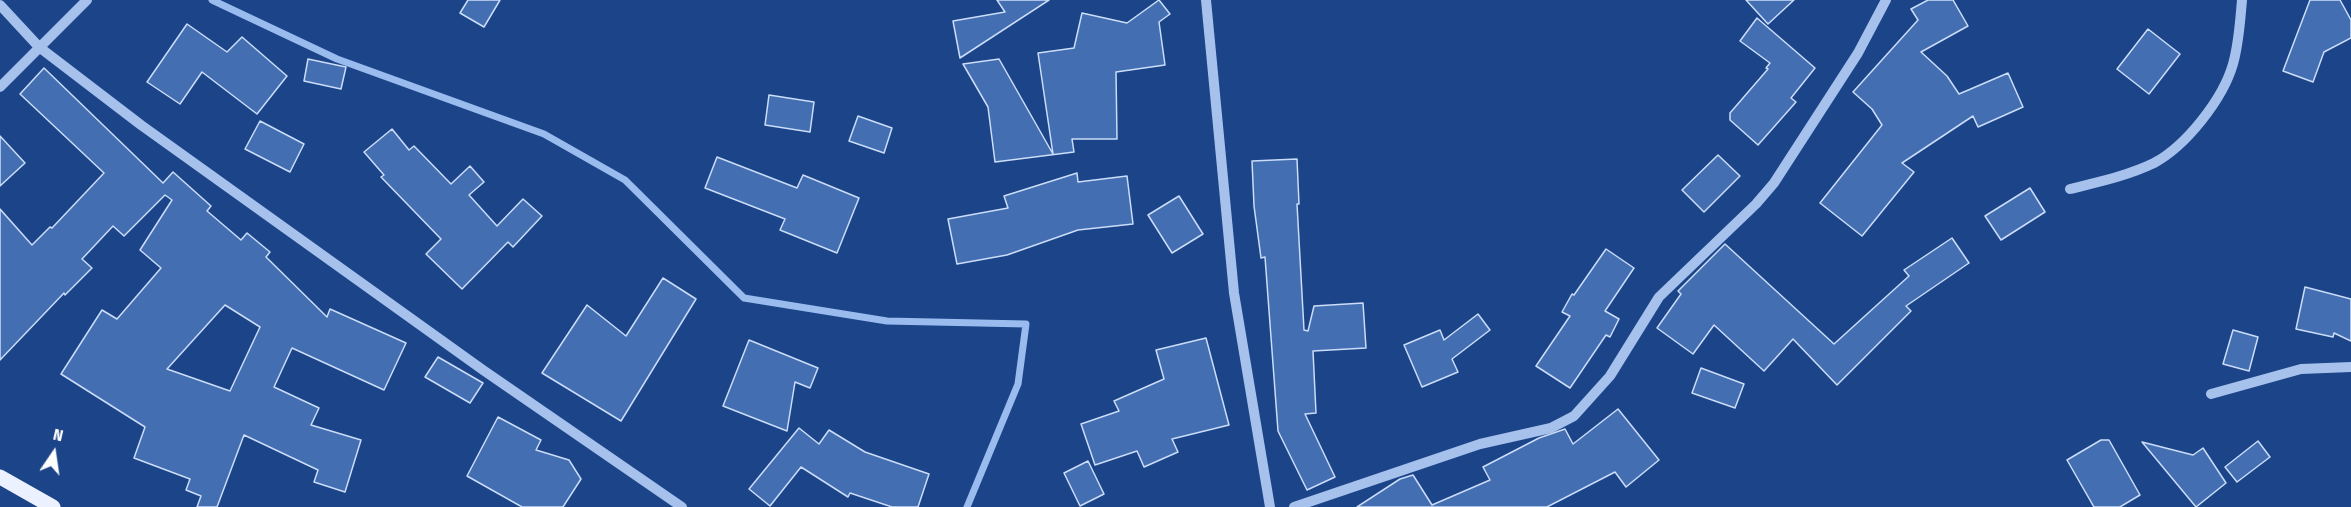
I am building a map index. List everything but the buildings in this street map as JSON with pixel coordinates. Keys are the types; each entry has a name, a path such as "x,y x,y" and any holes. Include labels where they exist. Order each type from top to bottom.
{"main road":[{"path":"0,477 53,507"}],"street":[{"path":"0,87 87,0"},
{"path":"1206,0 1234,293 1270,507"},
{"path":"1294,507 1480,444 1551,428 1574,416 1610,376 1659,297 1756,204 1774,183 1857,53 1886,0"},
{"path":"2070,189 2116,178 2155,162 2186,140 2218,96 2232,67 2240,35 2242,0"},
{"path":"0,5 39,47 170,146 483,369 682,507"},
{"path":"2211,394 2301,369 2351,367"}],"waterway":[{"path":"212,0 337,59 544,134 625,180 744,298 887,321 1026,324 1018,384 967,507"}]}
